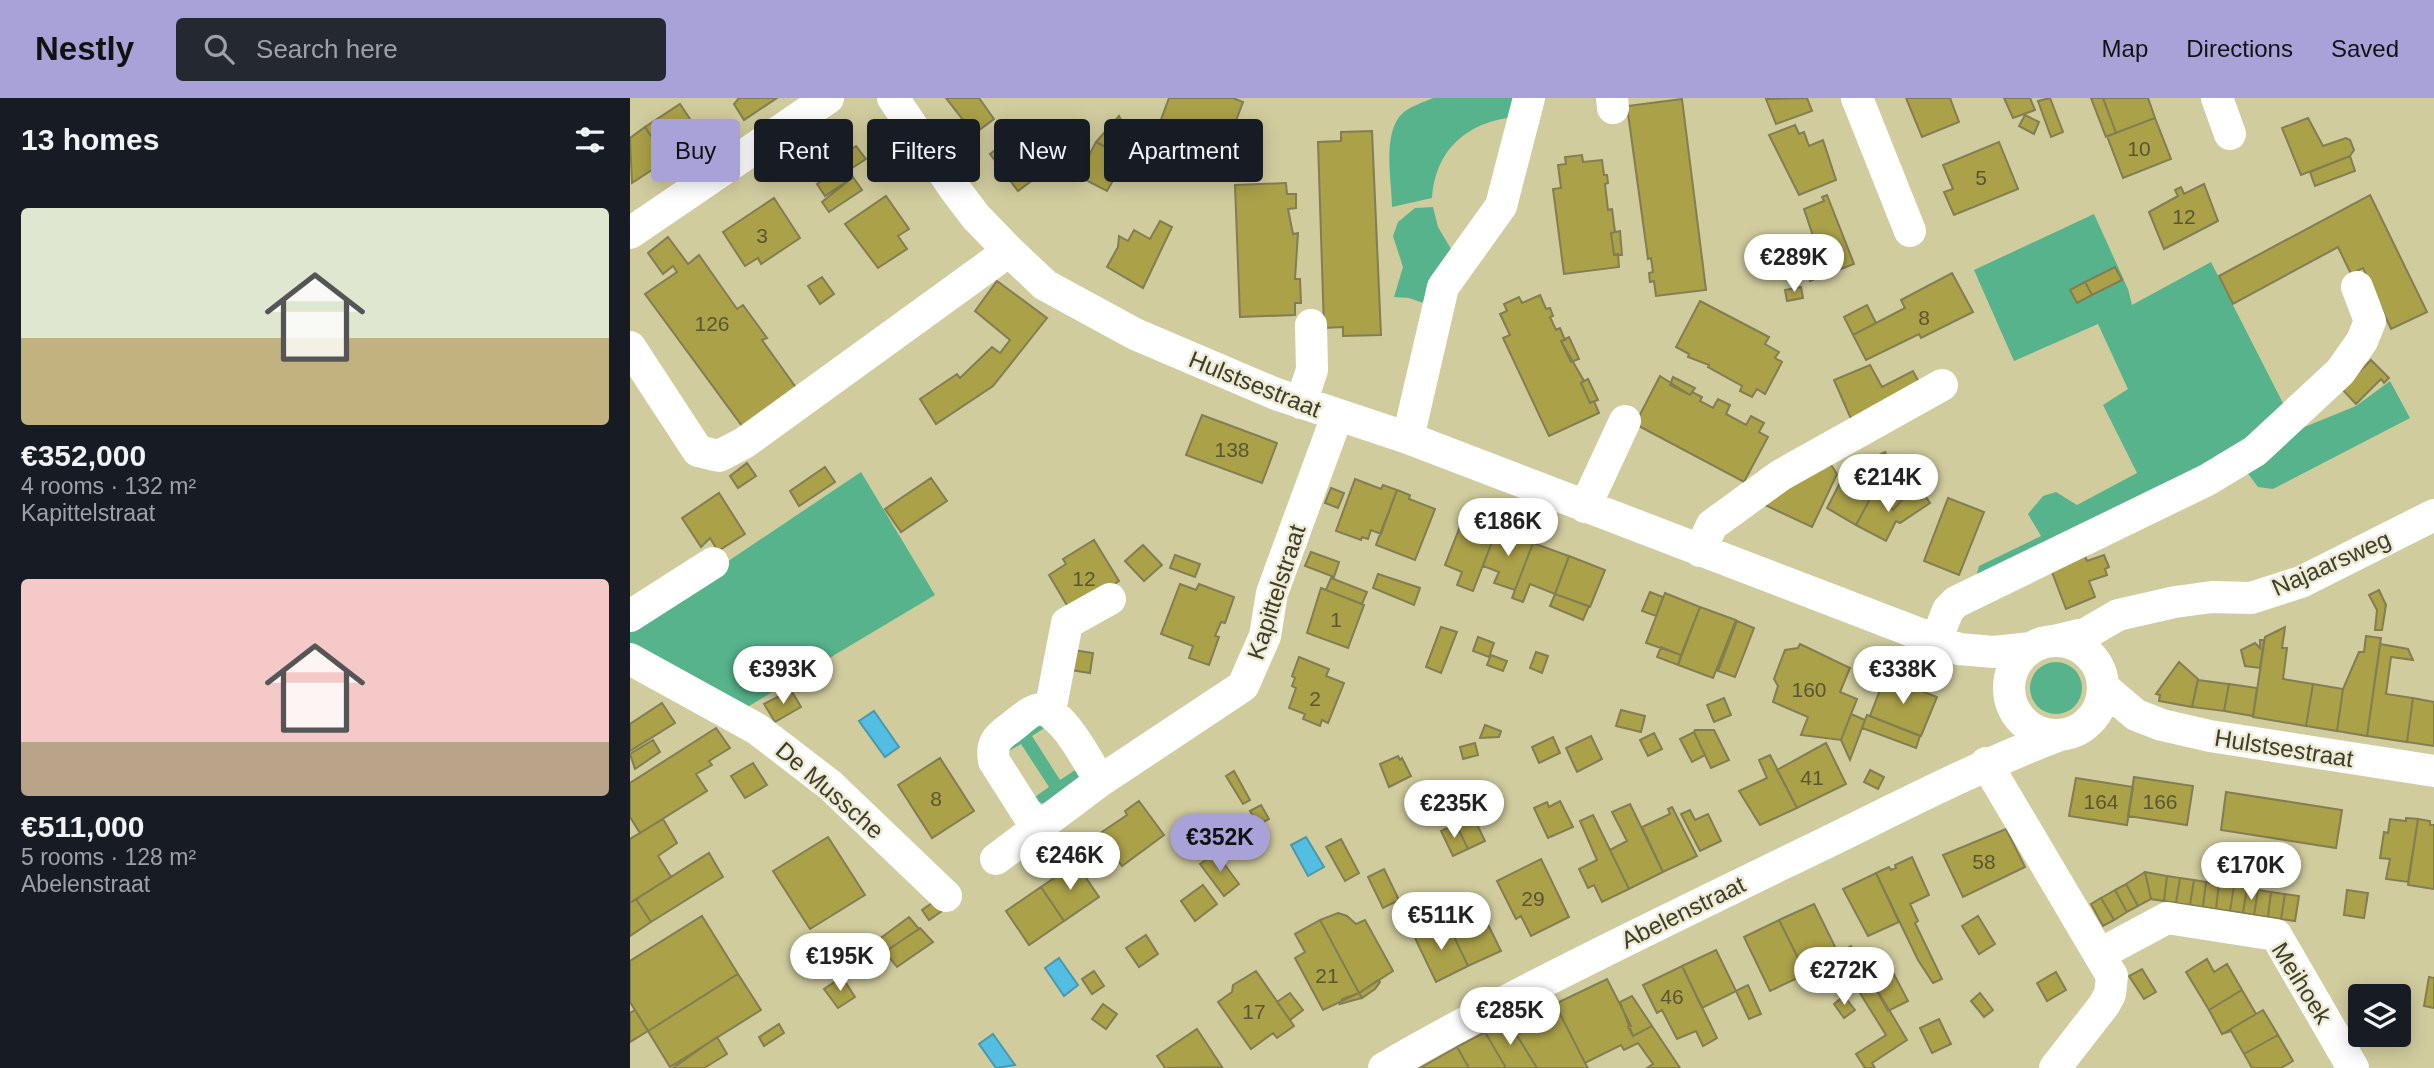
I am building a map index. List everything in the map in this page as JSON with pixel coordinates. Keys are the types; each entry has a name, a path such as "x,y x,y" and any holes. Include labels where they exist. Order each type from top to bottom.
{"street":[{"path":"630,233 828,98"},
{"name":"Hulstsestraat","path":"893,98 976,217 1009,251 1045,285 1135,334 1301,403 1408,438 1948,645 1994,652 2043,644"},
{"path":"1408,438 1443,287 1501,206 1530,98"},
{"path":"1857,98 1910,231"},
{"path":"2217,98 2230,134"},
{"path":"630,347 698,451 719,456 744,443 1009,251"},
{"path":"1948,645 1948,610 1956,602 2207,480 2255,451 2340,372 2362,341 2370,321 2357,287"},
{"path":"1301,403 1312,370 1311,325"},
{"path":"1700,551 1712,525 1781,475 1942,385"},
{"name":"Kapittelstraat","path":"996,859 1100,781 1243,686 1265,636 1272,593 1337,416"},
{"path":"1585,507 1625,421"},
{"name":"Najaarsweg","path":"2043,644 2087,633 2118,615 2142,612 2175,602 2251,598 2301,582 2434,515"},
{"path":"630,617 713,562"},
{"path":"1050,711 1067,623 1110,599"},
{"path":"2069,732 2097,711 2100,675 2142,612"},
{"path":"2055,1068 2104,1005 2110,994 2112,976 1986,763 2012,701 2014,666 2043,644 2078,646 2100,675"},
{"name":"Hulstsestraat","path":"1948,645 2012,701"},
{"name":"De Mussche","path":"630,659 757,729 830,785 946,896"},
{"name":"Hulstsestraat","path":"2100,675 2136,715 2162,725 2210,736 2434,771"},
{"path":"2012,701 2033,730 2069,732 2136,715"},
{"path":"1036,827 994,761 992,750 996,737 1036,710 1050,711 1061,719 1100,781"},
{"name":"Abelenstraat","path":"1384,1068 1464,1022 1551,977 1986,763 2069,732"},
{"name":"Meihoek","path":"2113,947 2166,918 2276,935 2353,1068"}],"green space":[{"path":"1433,98 1520,98 1514,117 1482,125 1456,141 1439,166 1432,198 1392,207 1389,157 1392,131 1404,112"},
{"path":"1433,207 1438,227 1454,254 1426,304 1409,298 1394,297 1403,267 1393,236 1398,222 1415,208"},
{"path":"2094,214 2128,289 2132,305 2211,262 2290,417 2175,485 1974,584 1979,566 2041,536 2028,514 2043,496 2056,492 2077,505 2137,473 2103,405 2128,389 2098,324 2014,361 1974,270"},
{"path":"2390,381 2410,418 2273,489 2258,487 2241,464 2302,428 2356,406"},
{"path":"861,472 935,595 744,709 630,649 630,627"},
{"path":"2056,662 2066,664 2074,670 2080,678 2080,698 2074,706 2066,712 2056,714 2046,712 2038,706 2032,698 2030,688 2032,678 2038,670 2046,664"},
{"path":"1038,719 1049,725 1032,736 1060,780 1077,769 1080,773 1078,782 1044,804 1032,799 1049,787 1021,744 1004,754"}],"water":[{"path":"874,711 899,747 885,757 859,721"},
{"path":"1306,837 1324,867 1308,876 1291,845"},
{"path":"1059,958 1078,985 1064,996 1045,968"},
{"path":"993,1034 1015,1065 996,1068 979,1044"}],"building":[{"path":"739,98 777,98 744,120 734,104"},
{"path":"946,98 979,98 994,119 980,130 980,119 962,119"},
{"path":"1169,98 1233,98 1243,102 1237,119 1161,119"},
{"path":"1807,98 1812,111 1776,124 1766,99"},
{"path":"1906,98 1950,98 1959,122 1922,137"},
{"path":"2004,98 2030,98 2035,110 2013,118"},
{"path":"2050,98 2063,132 2051,137 2038,101"},
{"path":"2091,98 2103,98 2116,133 2106,137"},
{"path":"2103,98 2148,98 2155,118 2116,133"},
{"path":"1682,99 1706,290 1656,296 1654,281 1650,282 1649,273 1653,272 1651,258 1648,259 1627,106"},
{"path":"680,104 690,119 657,119"},
{"path":"2025,115 2039,122 2034,134 2019,126"},
{"path":"2155,118 2171,159 2123,178 2107,136"},
{"path":"2308,118 2323,146 2346,138 2350,140 2354,150 2350,156 2301,175 2282,128"},
{"path":"651,123 651,136 645,127"},
{"path":"1795,125 1799,134 1804,132 1809,146 1823,140 1836,180 1799,195 1769,135"},
{"path":"645,127 651,136 651,171 632,183 630,138"},
{"path":"1372,131 1381,335 1343,336 1343,327 1324,328 1318,142 1341,141 1341,132"},
{"path":"1104,133 1104,146 1096,142"},
{"path":"1096,142 1104,146 1104,182 1112,182 1107,191 1090,182 1090,153"},
{"path":"1999,142 2018,189 1954,215 1944,192 1953,189 1943,165"},
{"path":"856,146 866,159 853,167 853,148"},
{"path":"1582,155 1583,162 1602,160 1604,175 1607,175 1608,183 1605,184 1608,210 1612,209 1615,232 1611,233 1614,255 1618,254 1619,267 1564,274 1553,189 1561,188 1558,165 1566,164 1565,157"},
{"path":"2350,156 2355,171 2315,186 2310,172"},
{"path":"853,177 862,190 829,212 822,202 847,182 853,182"},
{"path":"820,182 846,182 825,196 817,184"},
{"path":"1011,182 1030,182 1018,191"},
{"path":"1286,183 1287,194 1296,194 1296,208 1288,209 1293,234 1298,233 1295,279 1300,279 1301,303 1295,303 1295,315 1240,317 1235,185"},
{"path":"2204,184 2218,221 2164,249 2149,212 2178,196 2175,190 2181,187 2184,194"},
{"path":"1827,195 1854,264 1810,281 1801,258 1818,251 1804,209 1824,201 1822,197"},
{"path":"2370,195 2427,312 2391,329 2363,268 2351,274 2338,247 2233,304 2219,276"},
{"path":"886,196 909,229 898,236 907,249 878,268 845,224"},
{"path":"774,198 800,238 761,264 758,258 745,266 723,232"},
{"path":"1160,221 1172,227 1143,288 1107,267 1118,247 1119,236 1128,241 1134,230 1150,239"},
{"path":"1620,231 1622,255 1614,255 1611,233"},
{"path":"668,237 688,264 699,255 737,309 743,305 767,338 762,340 802,396 748,434 645,294 677,272 673,266 663,274 648,253"},
{"path":"2115,267 2122,280 2092,295 2085,282"},
{"path":"1952,273 1973,312 1921,338 1919,334 1866,360 1853,335 1905,308 1901,300"},
{"path":"822,277 834,294 820,304 808,286"},
{"path":"997,281 1047,318 993,386 936,424 920,399 957,374 960,378 992,347 1000,353 1010,340 975,311"},
{"path":"2085,282 2092,295 2077,303 2070,290"},
{"path":"1801,287 1803,298 1787,301 1785,290"},
{"path":"1540,295 1546,309 1550,308 1553,316 1550,317 1556,330 1560,328 1565,340 1561,341 1584,381 1581,383 1590,403 1594,401 1599,413 1549,436 1503,338 1510,335 1500,314 1507,311 1504,304 1519,297 1522,303"},
{"path":"1700,301 1769,337 1765,344 1779,352 1775,358 1782,362 1765,394 1757,389 1752,397 1740,391 1742,386 1708,367 1709,365 1688,357 1689,354 1676,347"},
{"path":"1867,305 1876,323 1853,335 1844,317"},
{"path":"1569,337 1579,359 1571,362 1561,341"},
{"path":"2371,360 2389,378 2384,383 2381,379 2356,404 2342,389"},
{"path":"1870,365 1882,387 1913,371 1921,386 1851,419 1834,380"},
{"path":"1660,376 1690,395 1692,392 1702,397 1700,401 1713,408 1718,399 1730,405 1726,414 1746,425 1751,416 1764,423 1759,432 1768,437 1744,482 1635,424"},
{"path":"1673,377 1695,388 1690,395 1670,385"},
{"path":"1588,379 1598,400 1590,403 1581,383"},
{"path":"1202,415 1277,443 1262,483 1186,455"},
{"path":"1885,452 1894,469 1862,486 1860,492 1871,497 1856,525 1827,508 1843,477 1849,481 1871,468 1867,461"},
{"path":"1826,457 1837,474 1812,527 1765,505"},
{"path":"747,463 756,476 738,488 730,476"},
{"path":"825,467 835,482 799,506 790,491"},
{"path":"931,478 947,501 901,532 885,509"},
{"path":"1355,479 1381,489 1383,485 1397,490 1381,534 1371,530 1368,539 1362,537 1361,540 1336,531"},
{"path":"1893,482 1905,497 1893,510 1879,492"},
{"path":"1331,488 1344,493 1338,508 1325,503"},
{"path":"1397,490 1410,495 1409,499 1435,509 1415,560 1376,545"},
{"path":"1879,492 1893,510 1905,497 1925,496 1930,503 1900,523 1896,521 1886,541 1856,525 1871,497"},
{"path":"719,493 745,534 718,551 710,538 701,547 682,518"},
{"path":"1948,498 1984,512 1959,575 1924,561"},
{"path":"1475,520 1497,529 1473,591 1457,585 1462,572 1445,565 1461,524 1472,528"},
{"path":"1497,529 1533,543 1515,590 1494,583 1499,572 1483,566"},
{"path":"1094,540 1119,581 1071,612 1049,575 1066,564 1063,559"},
{"path":"1533,543 1569,556 1555,594 1530,584 1523,602 1512,598"},
{"path":"1143,545 1162,565 1144,581 1125,561"},
{"path":"2082,548 2087,561 2104,555 2109,567 2105,569 2107,575 2089,581 2095,597 2066,609 2050,567"},
{"path":"1311,552 1339,562 1334,577 1305,566"},
{"path":"1175,555 1200,564 1195,577 1170,568"},
{"path":"1569,556 1605,570 1590,607 1555,594"},
{"path":"1378,574 1420,588 1414,605 1373,588"},
{"path":"1331,578 1367,592 1362,604 1326,590"},
{"path":"1180,584 1196,590 1199,584 1234,597 1225,623 1221,622 1215,636 1219,637 1209,665 1189,658 1193,646 1161,634"},
{"path":"1321,588 1364,605 1348,648 1307,633"},
{"path":"2379,590 2386,605 2382,630 2375,630 2377,610 2369,595"},
{"path":"1650,592 1663,597 1656,616 1642,611"},
{"path":"1665,593 1700,607 1681,655 1646,643"},
{"path":"1555,594 1589,606 1583,620 1550,606"},
{"path":"1700,607 1736,620 1713,678 1678,665"},
{"path":"1737,621 1754,628 1735,677 1718,671"},
{"path":"1441,627 1457,632 1441,673 1426,667"},
{"path":"2285,627 2282,648 2287,648 2283,679 2313,684 2306,726 2253,717 2265,637"},
{"path":"2366,636 2381,638 2367,736 2337,731 2343,689 2359,652 2364,652"},
{"path":"1478,637 1494,643 1489,657 1473,651"},
{"path":"2260,640 2264,640 2260,668 2245,666 2241,650 2255,643 2260,648"},
{"path":"1800,644 1850,668 1840,692 1857,699 1841,740 1801,735 1808,717 1773,702 1778,686 1774,679 1785,650 1798,648"},
{"path":"2380,644 2408,649 2413,660 2391,657 2386,694 2413,698 2407,742 2367,736"},
{"path":"1661,647 1681,655 1678,665 1657,657"},
{"path":"1073,650 1093,653 1090,673 1070,670"},
{"path":"1536,652 1548,656 1542,673 1530,668"},
{"path":"1491,655 1507,661 1503,671 1487,665"},
{"path":"1299,657 1329,669 1326,676 1344,683 1328,723 1322,720 1320,726 1303,719 1305,714 1289,708 1296,688 1292,686 1295,678 1292,676"},
{"path":"2179,662 2198,679 2192,707 2159,701 2160,695 2156,694"},
{"path":"1885,677 1937,697 1921,736 1870,716"},
{"path":"2198,680 2229,684 2224,711 2192,707"},
{"path":"2229,684 2257,688 2253,716 2224,711"},
{"path":"2313,684 2343,689 2337,731 2306,726"},
{"path":"791,690 801,707 775,722 764,704"},
{"path":"1724,698 1731,715 1714,722 1707,705"},
{"path":"2413,698 2434,702 2434,746 2407,742"},
{"path":"662,703 675,723 630,751 630,724"},
{"path":"1621,710 1645,716 1641,732 1616,726"},
{"path":"1851,714 1865,720 1850,760 1841,740"},
{"path":"1867,715 1920,736 1916,748 1862,728"},
{"path":"1485,725 1501,731 1499,737 1480,738"},
{"path":"716,728 730,748 709,761 712,765 696,774 707,791 640,833 630,817 630,783"},
{"path":"1695,730 1714,730 1729,760 1711,768"},
{"path":"1694,732 1705,755 1692,762 1680,739"},
{"path":"1654,733 1662,749 1648,756 1640,740"},
{"path":"1591,736 1602,759 1577,772 1566,748"},
{"path":"1553,737 1560,753 1539,763 1532,747"},
{"path":"653,740 660,752 635,769 630,754"},
{"path":"1475,743 1478,755 1463,759 1460,747"},
{"path":"1826,743 1846,784 1797,808 1777,770"},
{"path":"1770,755 1797,808 1760,825 1739,791 1767,778 1759,760"},
{"path":"1398,756 1400,760 1402,758 1411,776 1389,787 1380,764"},
{"path":"940,758 974,811 932,838 898,785"},
{"path":"753,763 767,785 745,798 731,776"},
{"path":"1870,770 1884,777 1878,789 1864,782"},
{"path":"1234,771 1250,800 1243,804 1226,776"},
{"path":"2134,777 2193,786 2187,825 2128,816"},
{"path":"2076,778 2133,787 2127,825 2069,816"},
{"path":"2226,792 2342,810 2336,848 2221,830"},
{"path":"1139,801 1164,835 1122,866 1099,834 1127,815 1125,811"},
{"path":"1560,801 1573,827 1548,838 1534,808 1547,802 1549,807"},
{"path":"1630,804 1663,872 1629,889 1610,850 1627,841 1612,812"},
{"path":"1261,805 1269,819 1258,825 1250,811"},
{"path":"1468,806 1485,841 1468,849 1451,814"},
{"path":"1672,807 1697,856 1663,872 1642,827 1670,814 1668,809"},
{"path":"1690,810 1695,820 1708,814 1721,841 1700,851 1681,814"},
{"path":"1593,815 1629,889 1602,902 1594,885 1588,888 1579,869 1597,860 1580,821"},
{"path":"2406,818 2418,819 2408,882 2386,879 2390,859 2380,858 2384,832 2388,833 2390,819 2406,821"},
{"path":"663,819 677,843 658,856 671,877 630,903 630,839"},
{"path":"2418,819 2430,821 2430,825 2434,825 2434,889 2408,885"},
{"path":"1456,824 1468,849 1453,856 1441,831"},
{"path":"2006,829 2025,867 1963,897 1943,855"},
{"path":"828,837 865,895 810,929 773,871"},
{"path":"1341,839 1359,873 1345,881 1326,847"},
{"path":"709,853 723,877 651,922 636,899"},
{"path":"1216,853 1239,884 1224,896 1200,864"},
{"path":"1912,857 1929,895 1910,904 1918,921 1915,923 1942,979 1933,983 1918,960 1876,873 1889,867 1891,870 1896,868 1895,865"},
{"path":"1541,859 1569,917 1531,936 1521,916 1516,919 1497,881"},
{"path":"1076,863 1099,897 1064,921 1041,887"},
{"path":"1384,869 1399,900 1383,908 1368,877"},
{"path":"2145,872 2151,899 2138,906 2126,884"},
{"path":"2145,872 2167,876 2164,901 2151,899"},
{"path":"1876,873 1899,922 1868,936 1843,889"},
{"path":"2167,876 2180,878 2176,903 2164,901"},
{"path":"2180,878 2194,880 2190,905 2176,903"},
{"path":"2194,880 2206,882 2203,907 2190,905"},
{"path":"2206,882 2219,884 2216,909 2203,907"},
{"path":"2126,884 2138,906 2127,912 2115,890"},
{"path":"2219,884 2234,886 2230,911 2216,909"},
{"path":"1203,885 1217,904 1195,921 1181,901"},
{"path":"2234,886 2247,888 2243,913 2230,911"},
{"path":"1041,887 1064,921 1029,945 1006,911"},
{"path":"2247,888 2258,890 2254,915 2243,913"},
{"path":"2115,890 2127,912 2114,920 2101,898"},
{"path":"2258,890 2271,892 2268,917 2254,915"},
{"path":"2347,890 2368,893 2364,918 2344,915"},
{"path":"2271,892 2285,894 2281,919 2268,917"},
{"path":"2285,894 2299,896 2295,921 2281,919"},
{"path":"2101,898 2114,920 2103,926 2091,904"},
{"path":"636,899 651,922 630,936 630,903"},
{"path":"935,901 942,911 929,920 922,910"},
{"path":"1814,904 1838,953 1851,946 1907,1040 1872,1063 1875,1068 1865,1068 1856,1054 1886,1035 1845,969 1837,973 1831,962 1806,974 1779,920"},
{"path":"1479,906 1501,951 1468,966 1447,922"},
{"path":"1440,908 1447,922 1416,937 1408,923"},
{"path":"1338,913 1347,916 1356,924 1365,920 1393,971 1359,993 1320,920"},
{"path":"702,916 738,974 648,1031 630,1002 630,961"},
{"path":"1978,916 1995,944 1979,954 1962,926"},
{"path":"909,917 919,929 886,951 878,940"},
{"path":"1320,920 1359,993 1323,1010 1295,958 1305,952 1295,934"},
{"path":"1779,920 1806,974 1770,991 1744,937"},
{"path":"1447,922 1468,966 1436,982 1415,938"},
{"path":"920,928 933,942 897,967 885,952"},
{"path":"1146,935 1158,954 1139,967 1126,948"},
{"path":"1716,950 1736,991 1702,1008 1682,966"},
{"path":"2207,959 2214,972 2227,964 2242,990 2209,1010 2186,972"},
{"path":"1887,961 1908,1001 1888,1011 1866,972"},
{"path":"1682,966 1717,1038 1703,1046 1696,1031 1677,1039 1662,1010 1657,1013 1643,985"},
{"path":"2142,969 2156,992 2144,999 2129,976"},
{"path":"1094,971 1104,986 1092,994 1082,979"},
{"path":"1256,971 1294,1026 1277,1038 1273,1033 1251,1049 1218,1002 1232,992 1233,985"},
{"path":"2056,972 2066,990 2047,1001 2037,983"},
{"path":"738,974 761,1010 670,1067 648,1031"},
{"path":"842,977 855,997 838,1008 824,989"},
{"path":"2429,977 2434,978 2434,1008 2424,1006"},
{"path":"1607,979 1631,1026 1628,1027 1633,1036 1652,1026 1680,1068 1647,1068 1653,1064 1638,1043 1624,1050 1621,1045 1585,1063 1555,1004"},
{"path":"1378,980 1380,982 1375,989 1362,998 1359,993"},
{"path":"1748,985 1761,1014 1749,1019 1736,991"},
{"path":"2242,990 2256,1014 2222,1034 2209,1010"},
{"path":"1290,993 1303,1010 1290,1020 1277,1002"},
{"path":"1359,993 1362,998 1340,1004 1342,999"},
{"path":"1980,993 1993,1010 1984,1017 1971,1001"},
{"path":"1632,996 1652,1026 1633,1036 1620,1002"},
{"path":"1844,996 1855,1010 1844,1018 1834,1004"},
{"path":"1103,1004 1117,1014 1106,1029 1092,1019"},
{"path":"1555,1004 1588,1068 1537,1068 1511,1026"},
{"path":"635,1010 648,1031 630,1042 630,1013"},
{"path":"2263,1010 2278,1035 2244,1054 2231,1031 2222,1034"},
{"path":"1939,1019 1951,1044 1932,1053 1920,1028"},
{"path":"1508,1020 1537,1068 1506,1068 1485,1032"},
{"path":"779,1024 784,1033 764,1046 759,1037"},
{"path":"1197,1029 1222,1067 1165,1068 1157,1056"},
{"path":"1485,1032 1506,1068 1469,1068 1457,1047"},
{"path":"2278,1035 2293,1061 2281,1068 2252,1068 2244,1054"},
{"path":"717,1037 727,1054 704,1068 673,1068"},
{"path":"1457,1047 1469,1068 1420,1068"}]}
